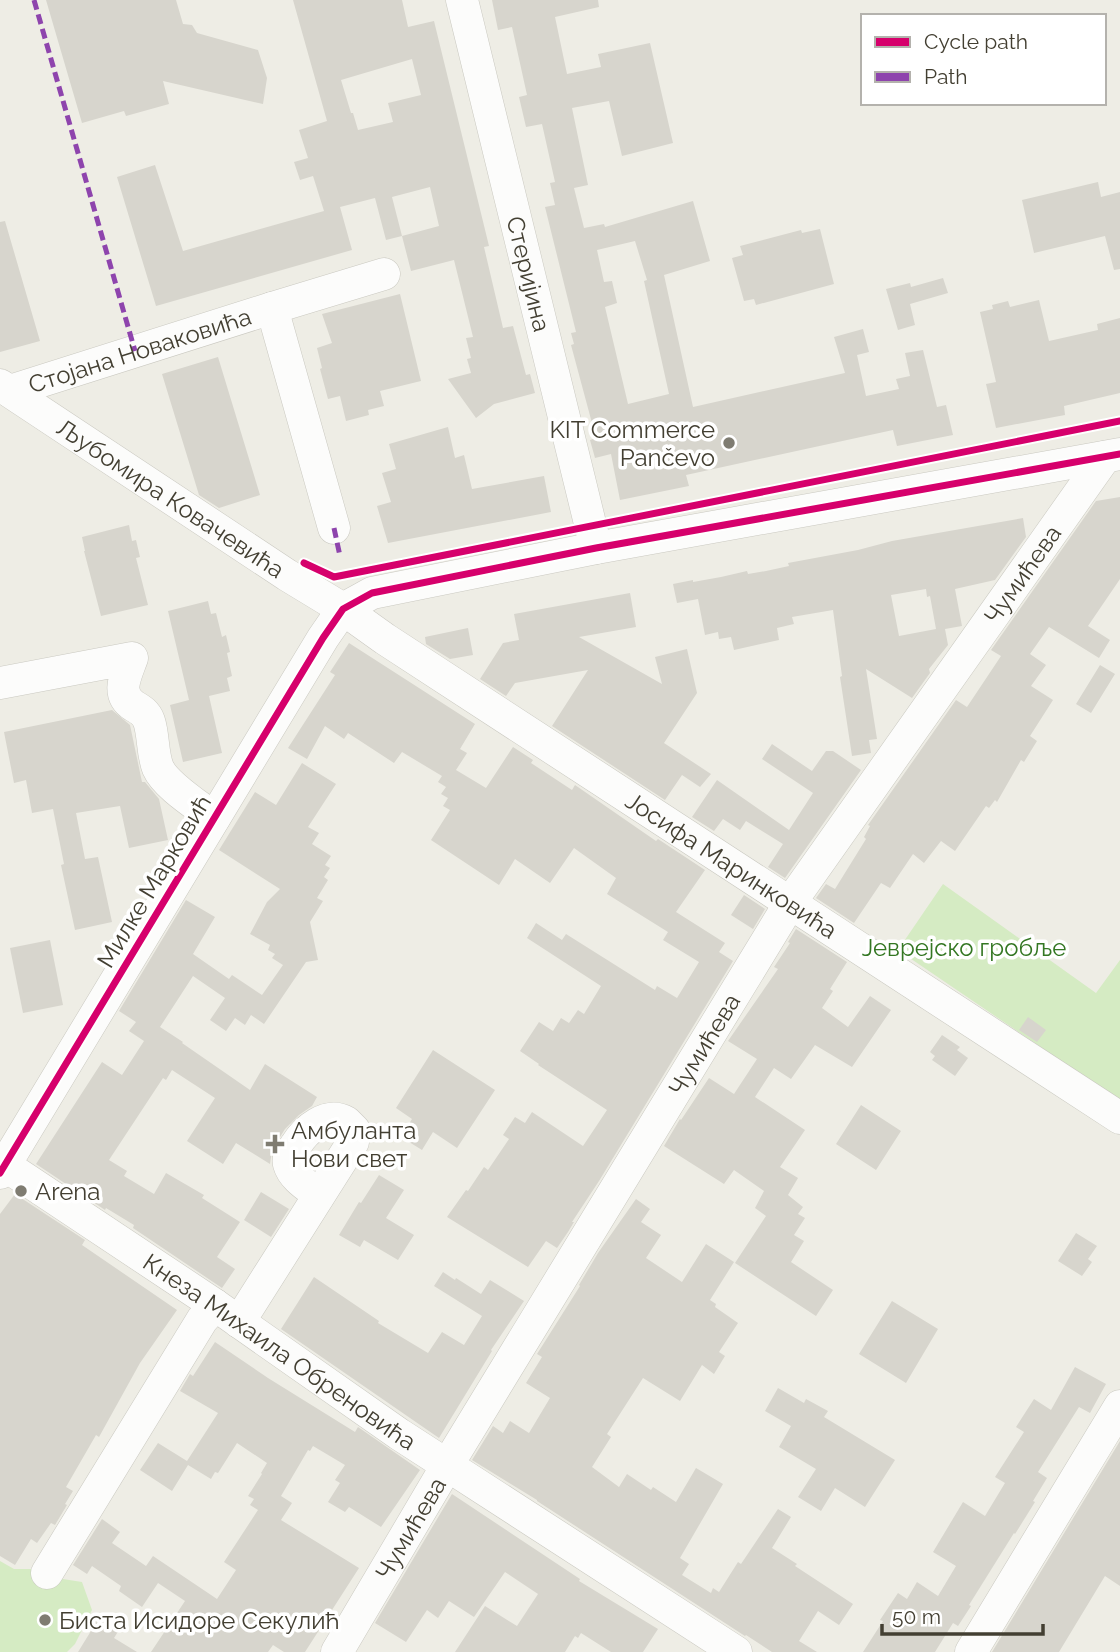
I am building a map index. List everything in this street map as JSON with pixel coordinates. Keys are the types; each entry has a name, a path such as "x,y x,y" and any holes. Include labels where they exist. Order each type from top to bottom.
{"street":[{"name":"Стеријина","path":"462,0 596,548"},
{"name":"Стојана Новаковића","path":"5,388 384,274"},
{"name":"Стојана Новаковића","path":"272,308 334,528"},
{"name":"Љубомира Ковачевића","path":"5,388 287,575 343,609"},
{"path":"343,609 372,593 596,548 1113,456"},
{"name":"Чумићева","path":"337,1652 790,904 1113,456"},
{"name":"Милке Марковић","path":"2,1167 343,609"},
{"name":"Јосифа Маринковића","path":"343,609 1120,1118"},
{"path":"0,683 132,658 122,687 123,696 142,710 149,722 158,768 166,780 214,818"},
{"name":"Кнеза Михаила Обреновића","path":"2,1167 227,1313 399,1434 736,1652"},
{"path":"47,1573 195,1331 227,1313 319,1195"},
{"path":"971,1652 1120,1406"}],"green space":[{"name":"Јеврејско гробље","path":"943,884 1096,993 1120,960 1120,1101 898,950"},
{"path":"0,1561 14,1569 31,1569 50,1577 82,1582 92,1610 75,1644 67,1652 0,1652"}],"building":[{"path":"46,0 176,0 183,24 192,25 197,33 258,50 267,78 263,104 163,81 169,104 126,116 124,111 82,123"},
{"path":"293,0 402,0 408,27 434,21 489,246 484,247 503,328 513,326 526,375 530,374 535,393 494,404 476,418 448,379 471,373 467,359 471,358 466,338 473,337 454,260 411,271 402,236 386,240 375,198 340,207 352,250 156,306 117,177 155,165 183,251 324,211 313,176 300,180 294,162 308,158 299,130 327,121","holes":["412,59 421,95 388,103 393,122 358,130 341,80","430,187 439,226 402,236 392,197"]},
{"path":"492,0 598,0 599,7 555,17 567,74 601,67 598,54 650,43 673,143 622,156 609,101 572,108 588,185 574,188 584,228 604,224 605,227 693,201 710,261 664,275 693,407 845,373 834,337 863,329 869,352 857,355 866,396 899,389 896,379 910,376 905,353 923,350 937,407 946,405 953,435 897,446 893,430 686,475 689,486 620,500 611,454 595,458 590,440 596,438 571,345 574,344 571,333 576,332 545,207 555,205 550,183 555,182 542,124 526,127 519,97 527,95 512,27 498,30","holes":["635,241 647,280 644,281 669,394 628,404 605,307 617,303 612,281 604,282 597,250"]},
{"path":"1098,182 1101,197 1120,192 1120,269 1114,270 1105,236 1034,253 1022,200"},
{"path":"5,221 40,341 0,352 0,222"},
{"path":"820,229 834,284 756,305 754,299 744,301 732,258 743,255 740,246 801,230 802,233"},
{"path":"943,278 948,293 910,304 915,325 898,330 886,289 910,283 911,287"},
{"path":"400,294 421,381 380,391 384,406 368,410 369,415 346,421 340,396 328,399 320,369 322,368 317,348 332,343 322,314"},
{"path":"1039,300 1049,341 1098,330 1097,324 1120,318 1120,393 1064,406 1065,415 996,428 986,384 996,382 980,312 993,309 992,305 1008,301 1010,307"},
{"path":"218,357 260,495 219,508 199,495 162,374"},
{"path":"448,427 455,458 464,455 472,489 544,476 551,512 388,543 377,506 391,502 382,473 396,469 389,444"},
{"path":"1120,497 1120,579 1088,626 1110,640 1099,658 1049,627 1030,654 1046,665 1031,686 1053,700 1030,736 1037,741 1024,762 1021,760 997,802 995,800 989,808 986,806 955,851 941,841 924,863 913,854 890,888 881,883 854,923 816,898 826,884 835,889 866,839 864,837 870,826 868,825 956,700 967,707 1001,656 991,650 1096,501"},
{"path":"1023,518 1026,537 995,580 955,589 962,626 945,629 948,645 929,669 930,673 912,698 866,669 877,739 869,740 871,753 852,756 833,610 792,617 794,624 777,628 779,640 734,650 731,637 719,639 718,632 705,635 698,599 677,603 673,584 747,571 748,574 766,571 789,566 788,563","holes":["926,589 927,597 930,596 936,629 899,636 891,595"]},
{"path":"129,525 132,541 136,540 140,557 136,558 148,605 101,616 82,537"},
{"path":"630,593 636,627 579,637 662,684 655,657 687,649 697,693 664,743 711,774 700,787 682,775 665,800 552,726 588,670 515,683 506,696 480,679 503,643 519,640 514,614"},
{"path":"208,601 211,614 216,613 222,637 226,635 230,652 227,653 232,676 227,678 230,691 209,696 222,753 183,762 170,705 189,700 168,611"},
{"path":"468,628 473,655 450,659 426,644 425,637"},
{"path":"349,643 475,724 460,749 467,753 456,770 486,788 513,747 533,760 531,763 572,790 575,785 656,841 658,839 705,870 676,912 725,943 719,952 733,961 568,1232 557,1248 546,1241 528,1267 447,1217 484,1167 488,1170 509,1139 503,1135 515,1117 525,1123 532,1112 583,1146 607,1110 520,1051 539,1022 553,1031 561,1018 569,1023 578,1010 584,1014 601,986 527,938 536,923 562,940 566,934 655,990 657,986 677,998 699,962 663,940 668,932 607,894 616,878 574,848 550,883 515,859 499,885 431,840 450,810 443,806 448,798 441,794 446,787 438,782 442,776 402,752 394,763 348,733 344,739 325,726 307,759 288,748 335,675 330,672"},
{"path":"1100,665 1115,674 1091,713 1076,704"},
{"path":"112,710 130,725 142,782 145,782 159,799 168,840 129,848 120,806 76,813 85,859 98,857 112,922 75,930 61,865 64,864 53,809 32,813 26,780 14,783 4,732"},
{"path":"772,744 812,771 826,751 833,751 861,770 785,878 768,867 783,844 746,821 740,830 723,819 714,831 692,817 717,780 789,830 813,793 762,759"},
{"path":"302,763 336,784 308,827 319,833 312,844 331,856 325,865 330,868 324,877 328,880 317,898 323,901 310,922 318,960 306,962 264,1024 251,1015 245,1025 235,1018 226,1031 210,1020 225,998 193,976 160,1027 250,1090 265,1064 317,1097 312,1106 285,1129 272,1150 270,1164 236,1143 223,1164 187,1141 215,1098 172,1070 166,1080 163,1078 109,1160 127,1171 124,1176 154,1194 166,1173 204,1195 202,1198 240,1222 217,1257 235,1269 222,1288 133,1228 134,1225 106,1208 105,1210 36,1164 102,1062 122,1075 144,1041 129,1031 136,1022 119,1011 186,900 215,917 193,954 229,979 232,975 262,995 283,965 272,958 275,954 268,950 270,945 250,934 267,902 280,889 219,850 255,792 276,805"},
{"path":"744,895 765,909 753,929 731,915"},
{"path":"796,929 847,962 822,1008 848,1027 870,996 891,1010 852,1067 815,1045 791,1079 774,1068 755,1097 805,1130 780,1167 798,1178 788,1195 803,1207 798,1214 805,1218 794,1235 804,1241 791,1262 833,1290 816,1316 735,1263 766,1216 755,1208 764,1191 734,1170 724,1184 664,1146 709,1078 734,1094 757,1059 728,1041 778,969 774,967"},
{"path":"50,940 63,1005 23,1013 10,948"},
{"path":"1028,1017 1046,1030 1037,1042 1019,1030"},
{"path":"942,1035 960,1047 957,1050 968,1058 955,1076 932,1060 935,1056 930,1052"},
{"path":"433,1050 495,1090 457,1148 433,1132 422,1150 401,1137 412,1119 396,1108"},
{"path":"861,1105 901,1131 876,1170 836,1144"},
{"path":"379,1175 404,1190 386,1218 414,1235 398,1260 364,1240 360,1247 339,1235"},
{"path":"261,1192 289,1209 271,1237 244,1220"},
{"path":"15,1194 85,1240 82,1245 177,1310 140,1363 99,1437 96,1435 66,1487 73,1491 55,1525 51,1523 37,1543 31,1539 15,1565 0,1556 0,1214"},
{"path":"636,1199 650,1209 641,1222 661,1235 646,1258 682,1282 706,1244 734,1262 710,1300 716,1304 715,1307 738,1323 719,1352 725,1356 714,1374 702,1365 680,1401 643,1378 607,1434 611,1437 592,1467 619,1487 627,1474 676,1502 696,1468 723,1484 680,1558 689,1564 682,1575 711,1593 713,1588 719,1592 778,1509 791,1517 772,1548 853,1604 839,1625 818,1611 799,1641 817,1652 772,1652 472,1460 493,1426 503,1433 510,1421 529,1433 550,1398 526,1383 542,1357 537,1354 598,1253"},
{"path":"1076,1233 1097,1246 1088,1259 1092,1262 1082,1276 1058,1261"},
{"path":"443,1272 481,1294 490,1280 524,1301 491,1350 439,1438 281,1329 314,1277 379,1321 378,1323 428,1353 442,1332 464,1345 482,1316 434,1286"},
{"path":"892,1301 938,1329 906,1383 859,1354"},
{"path":"215,1342 355,1432 358,1427 420,1470 381,1527 349,1507 345,1512 328,1502 340,1483 335,1480 345,1465 313,1446 308,1450 281,1496 292,1503 281,1520 359,1568 305,1652 284,1652 273,1645 268,1652 151,1652 185,1601 158,1583 142,1607 119,1591 121,1586 92,1566 87,1574 73,1565 102,1519 120,1532 112,1543 146,1566 153,1556 217,1599 236,1570 224,1562 258,1510 250,1505 254,1499 248,1496 267,1463 237,1443 218,1473 215,1472 211,1479 188,1465 172,1491 140,1470 158,1443 187,1461 218,1413 180,1391"},
{"path":"1075,1367 1106,1384 1090,1413 1079,1407 1038,1472 1047,1478 1033,1501 1035,1502 958,1626 953,1623 935,1652 863,1652 898,1593 907,1599 917,1582 938,1596 956,1566 933,1552 963,1502 985,1516 1005,1483 995,1477 1024,1432 1016,1427 1034,1399 1051,1410"},
{"path":"778,1388 804,1403 806,1399 828,1411 824,1417 895,1460 865,1507 835,1488 821,1511 798,1497 816,1469 779,1447 791,1426 765,1411"},
{"path":"1120,1441 1120,1586 1105,1576 1059,1652 992,1652"},
{"path":"452,1494 580,1579 579,1581 658,1629 643,1652 611,1652 581,1633 578,1638 575,1636 565,1652 455,1652 485,1606 517,1626 538,1594 505,1572 474,1617 449,1601 438,1618 427,1610 406,1642 375,1623"},
{"path":"99,1618 119,1630 114,1638 137,1652 78,1652"}],"marked path":[{"path":"34,0 135,351"},
{"path":"334,528 340,556"}],"cycle path":[{"path":"304,563 334,577 1120,421"},
{"path":"0,1173 343,609 372,593 596,548 1120,454"}],"place":[{"name":"KIT Commerce Pančevo","path":"729,443"},
{"name":"Амбуланта Нови свет","path":"275,1144"},
{"name":"Arena","path":"21,1191"},
{"name":"Биста Исидоре Секулић","path":"45,1620"}]}
